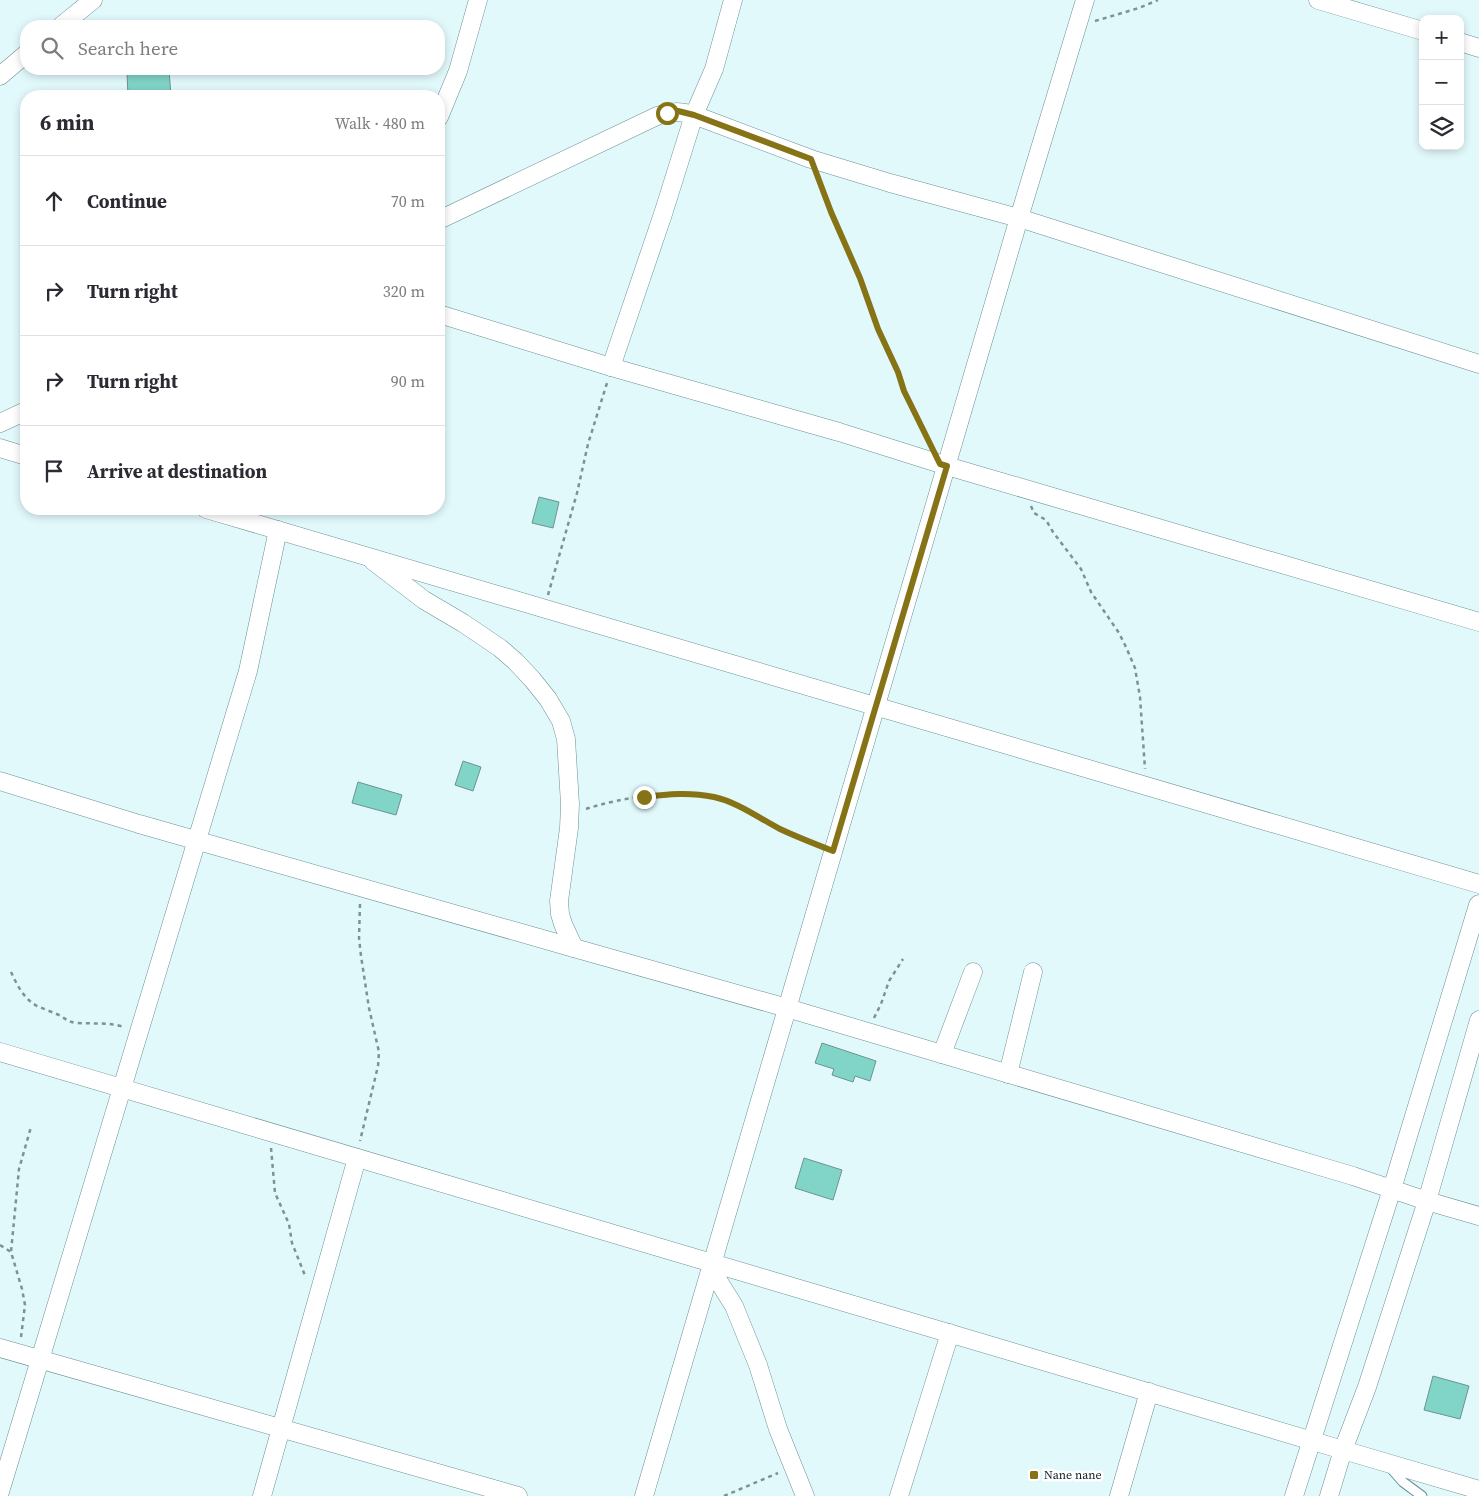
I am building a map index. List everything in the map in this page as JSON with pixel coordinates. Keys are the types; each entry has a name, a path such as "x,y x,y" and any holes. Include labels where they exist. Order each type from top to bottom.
{"street":[{"path":"68,20 93,0"},
{"path":"445,102 458,71 478,0"},
{"path":"611,367 663,214 694,115 714,69 733,0"},
{"path":"644,1496 876,706 943,465 1086,0"},
{"path":"1318,0 1419,30"},
{"path":"1464,43 1479,48"},
{"path":"0,76 20,59"},
{"path":"445,217 657,116 678,111 694,115 811,159 890,183 1019,218 1479,364"},
{"path":"445,316 611,367 840,432 943,465 1479,622"},
{"path":"0,423 20,414"},
{"path":"0,448 20,454"},
{"path":"227,515 1479,884"},
{"path":"0,1492 248,671 278,530"},
{"path":"366,556 424,600 500,648 515,661 548,699 561,721 566,739 570,815 559,900 563,924 574,948"},
{"path":"0,781 197,840 862,1030 1343,1173 1479,1216"},
{"path":"1294,1496 1392,1189 1479,904"},
{"path":"942,1054 973,972"},
{"path":"1008,1074 1033,972"},
{"path":"1329,1496 1342,1450 1367,1387 1427,1200 1479,1020"},
{"path":"0,1052 1479,1490"},
{"path":"262,1496 357,1158"},
{"path":"712,1263 719,1282 734,1306 758,1365 778,1430 805,1496"},
{"path":"899,1496 950,1333"},
{"path":"0,1348 518,1496"},
{"path":"1119,1496 1149,1392"}],"lane":[{"path":"1385,1462 1403,1482 1422,1496"}],"path":[{"path":"1078,23 1110,18 1158,0"},
{"path":"811,159 831,212 860,278 878,329 898,372 904,391 943,465"},
{"path":"544,608 577,493 588,444 611,367"},
{"path":"1032,491 1032,511 1046,520 1081,569 1091,592 1120,633 1135,668 1140,697 1146,786"},
{"path":"570,815 598,805 628,798 673,794 715,797 833,851"},
{"path":"357,1158 363,1124 379,1059 369,1008 359,938 360,887"},
{"path":"862,1030 873,1018 881,1004 889,981 902,959"},
{"path":"10,972 30,1001 61,1016 67,1021 111,1024 139,1033"},
{"path":"19,1354 25,1305 11,1252 19,1169 30,1127"},
{"path":"269,1132 275,1193 289,1224 292,1242 306,1279"},
{"path":"0,1245 11,1252"},
{"path":"724,1496 772,1475 794,1468"}],"building":[{"path":"127,75 169,75 171,90 128,90"},
{"path":"539,497 559,502 553,528 532,523"},
{"path":"463,761 481,767 473,791 455,785"},
{"path":"358,782 402,795 396,815 352,803"},
{"path":"822,1043 876,1061 870,1081 855,1076 853,1082 832,1075 834,1069 815,1063"},
{"path":"804,1158 842,1170 833,1200 795,1188"},
{"path":"1433,1376 1469,1386 1460,1419 1424,1410"}],"place":[{"name":"Nane nane","path":"1034,1475"}],"route":[{"path":"644,797 689,794 715,797 803,839 833,851 947,466 940,464 912,410 811,159 694,115 678,111 667,113"}]}
